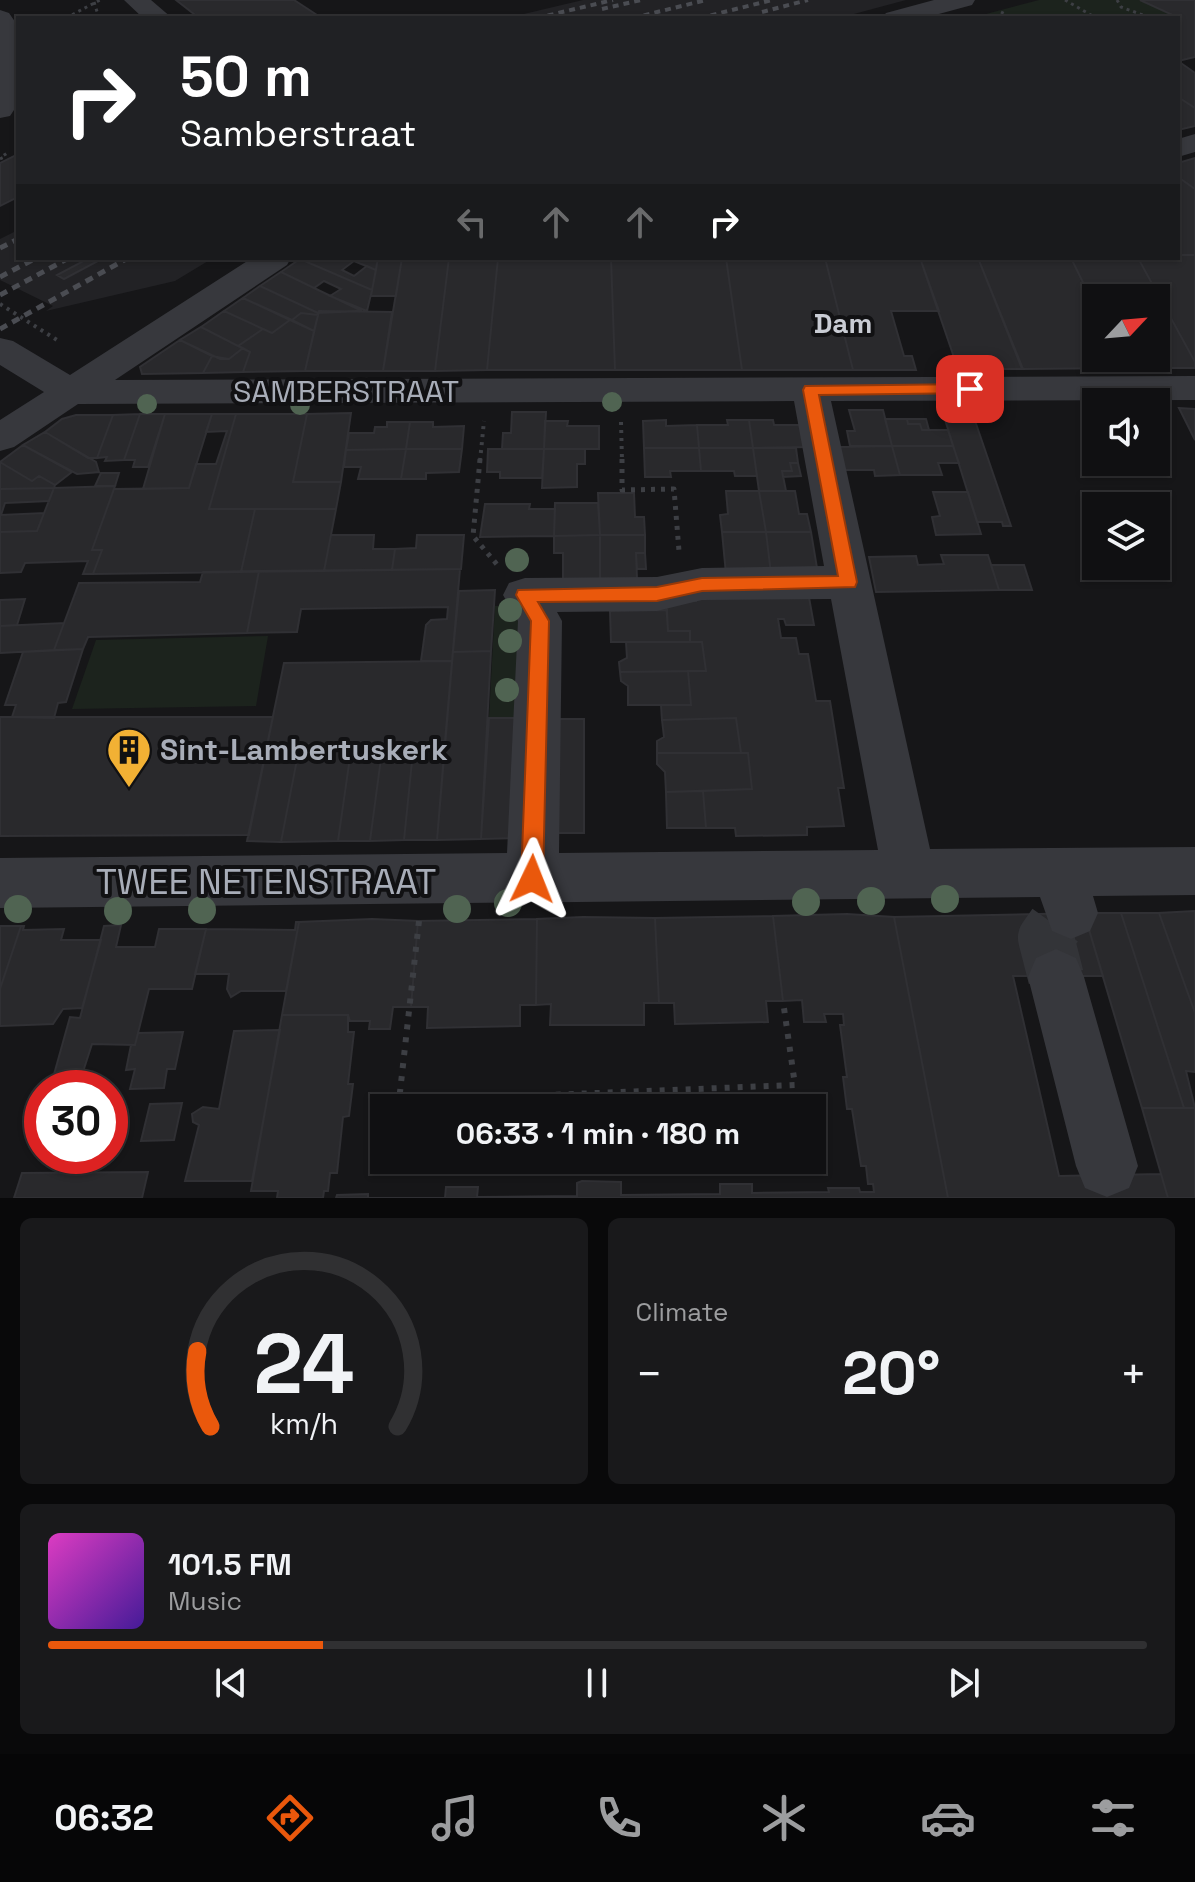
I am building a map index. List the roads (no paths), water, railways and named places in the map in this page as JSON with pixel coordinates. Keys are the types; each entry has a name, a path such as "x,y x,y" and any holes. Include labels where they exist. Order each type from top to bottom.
{"street":[{"path":"136,0 156,16"},
{"path":"903,16 963,0"},
{"path":"0,110 4,10"},
{"path":"0,438 272,260"},
{"path":"0,349 72,392"},
{"name":"SAMBERSTRAAT","path":"72,392 1195,388"},
{"path":"810,390 908,871"},
{"path":"532,879 540,621 525,595 657,594 702,584 848,582"},
{"name":"TWEE NETENSTRAAT","path":"0,883 532,879 908,871 1066,902 1195,871"},
{"path":"1056,977 1107,1166"}],"tunnel":[{"path":"1056,977 1046,938 1064,913"}],"railway":[{"path":"545,16 613,0"},
{"path":"602,9 641,0"},
{"path":"641,16 706,0"},
{"path":"708,16 772,0"},
{"path":"762,12 808,0"},
{"path":"0,248 16,240"},
{"path":"0,277 32,260"},
{"path":"0,295 65,260"},
{"path":"0,329 124,260"}],"place":[{"name":"Sint-Lambertuskerk","path":"129,789"}],"district":[{"name":"Dam","path":"843,323"}]}
